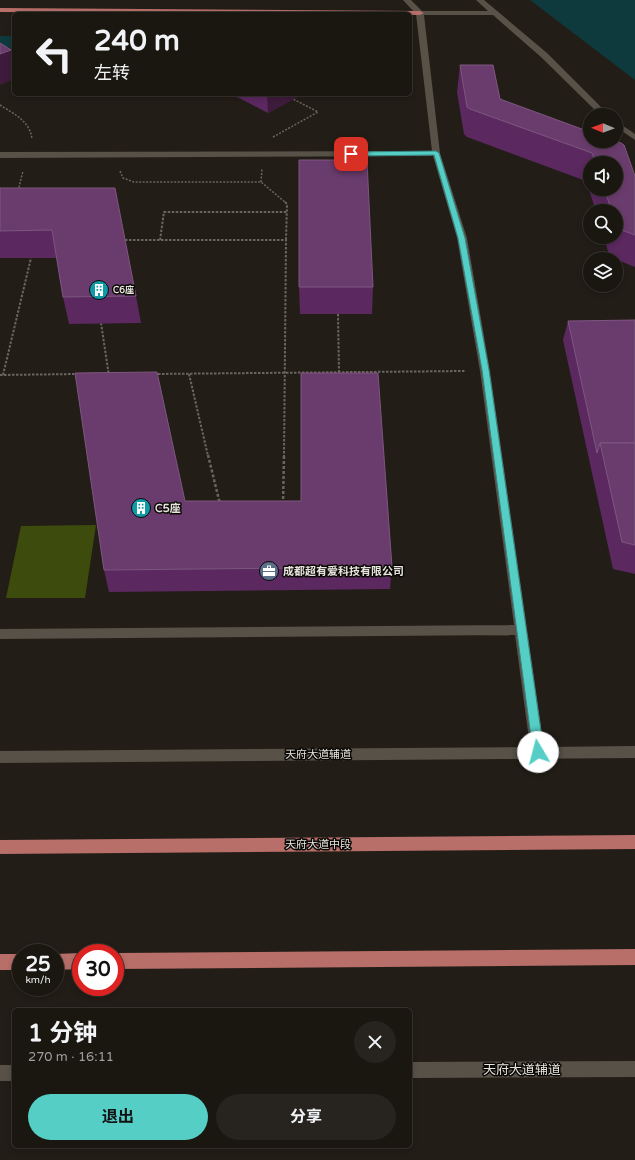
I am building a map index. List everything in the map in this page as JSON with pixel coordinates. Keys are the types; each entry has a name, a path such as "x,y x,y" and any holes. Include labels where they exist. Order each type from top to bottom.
{"main road":[{"path":"0,10 210,12"},
{"path":"412,14 420,14"},
{"name":"天府大道中段","path":"0,847 635,842"},
{"path":"124,961 635,957"},
{"path":"0,962 12,962"}],"street":[{"path":"407,0 420,14 436,153 462,238 485,370 538,752"},
{"path":"480,0 544,55 598,108"},
{"path":"420,14 496,13"},
{"path":"623,129 635,138"},
{"path":"0,156 436,153"},
{"path":"0,634 522,630"},
{"name":"天府大道辅道","path":"0,756 635,752"},
{"name":"天府大道辅道","path":"412,1070 635,1068"},
{"path":"0,1073 12,1073"}],"path":[{"path":"269,155 270,142 272,138 318,112 293,99"},
{"path":"122,155 120,175 127,181 261,182 288,204 286,240 282,508"},
{"path":"16,196 22,177"},
{"path":"160,240 164,212 287,212"},
{"path":"125,240 286,240"},
{"path":"31,258 1,375 78,374"},
{"path":"338,314 339,379"},
{"path":"101,323 110,381"},
{"path":"153,374 485,370"},
{"path":"101,374 116,374"},
{"path":"190,374 221,508"}],"green space":[{"path":"96,525 85,598 6,598 21,526"}],"water":[{"path":"530,0 635,0 635,80"},
{"path":"0,36 12,36 12,68 0,64"}],"building":[{"path":"0,43 11,50 0,54"},
{"path":"460,65 493,65 500,99 583,129 583,148 623,148 623,144 624,145 635,176 635,235 623,230 623,204 609,204 607,196 623,196 623,156 593,156 592,153 467,107"},
{"path":"299,160 367,160 373,287 299,287"},
{"name":"C6座","path":"0,188 115,188 136,296 63,297 52,230 0,231"},
{"path":"635,320 635,443 600,443 597,453 568,321"},
{"name":"C5座","path":"157,372 185,501 301,501 301,373 378,373 392,567 104,570 75,373"},
{"path":"600,443 635,443 635,545 622,542"}],"place":[{"name":"C6座","path":"99,290"},
{"name":"C5座","path":"141,508"},
{"name":"成都超有爱科技有限公司","path":"269,571"}],"route":[{"path":"351,154 436,153 462,238 485,370 538,752"}]}
